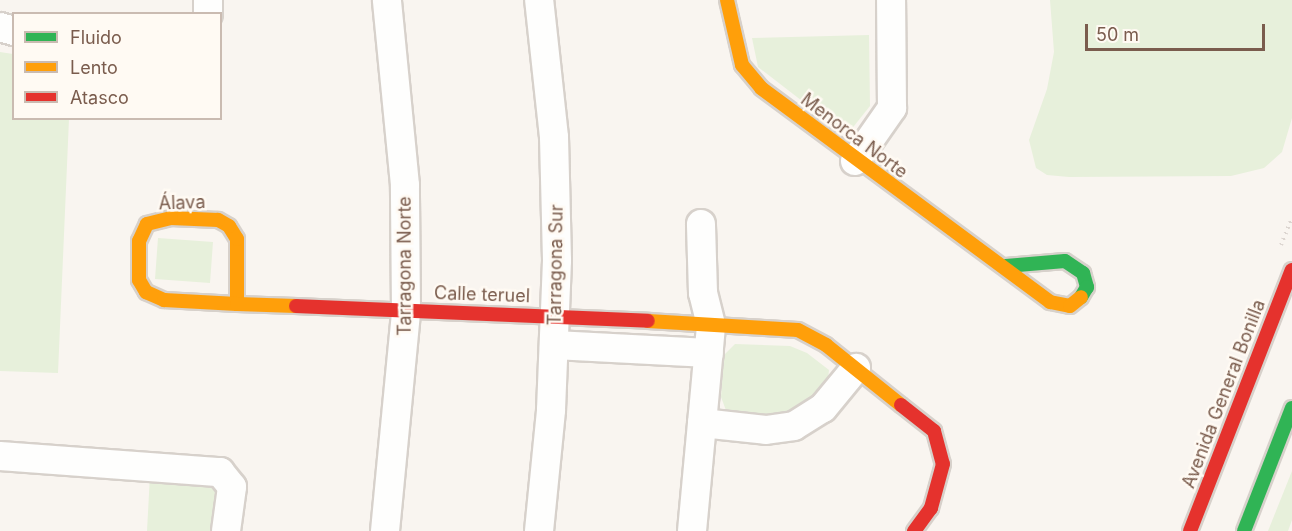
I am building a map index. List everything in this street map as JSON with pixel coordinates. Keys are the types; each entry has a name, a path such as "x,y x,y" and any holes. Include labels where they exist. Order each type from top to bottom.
{"main road":[{"name":"Menorca Norte","path":"727,0 738,54 748,75 855,161 975,250 1006,266 1056,306 1078,302 1085,291 1083,273 1065,261 1006,266"},
{"name":"Álava","path":"237,304 237,239 229,226 218,220 171,218 147,224 140,241 138,273 146,292 165,300 237,304 406,310"},
{"name":"Avenida General Bonilla","path":"1190,531 1292,270"},
{"name":"Calle teruel","path":"406,310 798,330 813,336 927,423 939,441 943,464 940,485 914,531"},
{"path":"1244,531 1292,408"}],"street":[{"name":"Tarragona Norte","path":"385,531 406,310 405,185 387,0"},
{"name":"Tarragona Sur","path":"539,0 554,137 556,316 539,531"},
{"path":"855,161 892,108 891,0"},
{"path":"692,531 711,325 703,293 701,224"},
{"path":"554,345 709,353"},
{"path":"702,423 766,430 794,426 823,408 856,368"},
{"path":"0,456 220,472 232,487 226,531"}],"green space":[{"path":"1050,0 1292,0 1292,118 1282,152 1264,168 1231,176 1069,177 1047,175 1036,168 1029,140 1047,89 1054,52"},
{"path":"869,35 870,106 850,131 841,131 758,67 752,38"},
{"path":"0,52 12,54 12,120 69,120 58,373 0,371"},
{"path":"158,238 213,242 210,283 155,279"},
{"path":"735,344 790,346 807,353 829,370 827,389 784,418 727,413 721,397 724,355"},
{"path":"1292,471 1292,520 1288,531 1268,531"},
{"path":"150,475 223,485 218,531 147,531"}],"traffic: fast":[{"path":"1006,266 1065,261 1083,273 1087,287 1081,297"},
{"path":"1244,531 1292,408"}],"traffic: slow":[{"path":"727,0 742,65 761,88 1050,302 1070,306 1081,297"},
{"path":"237,304 237,239 229,226 218,220 171,218 147,224 139,241 139,280 146,292 164,300 237,304 296,306"},
{"path":"648,321 798,330 826,345 901,405"}],"traffic: jam":[{"path":"1190,531 1292,270"},
{"path":"296,306 648,321"},
{"path":"901,405 934,431 943,464 931,508 914,531"}]}
